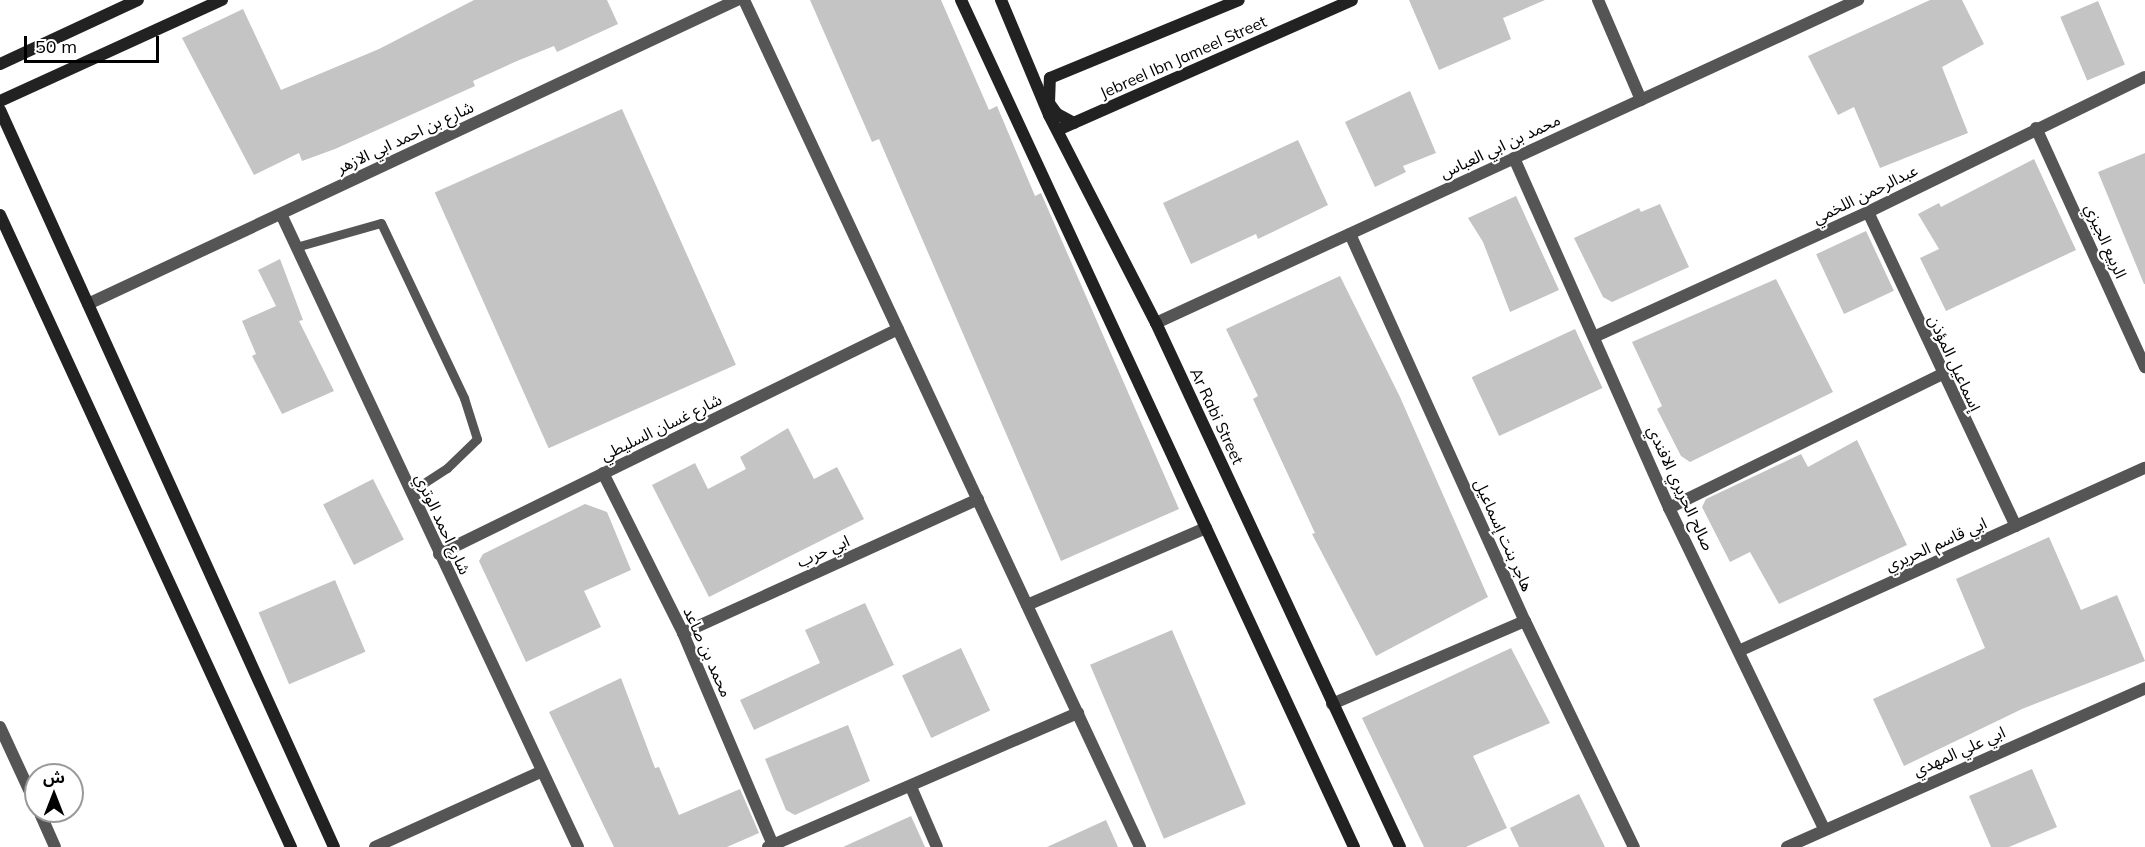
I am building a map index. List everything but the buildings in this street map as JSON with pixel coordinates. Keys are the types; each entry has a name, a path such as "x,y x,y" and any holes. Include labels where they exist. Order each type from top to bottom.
{"street":[{"path":"0,64 138,0"},
{"path":"0,101 222,0"},
{"name":"شارع بن احمد ابي الازهر","path":"88,304 737,0"},
{"path":"744,0 1140,847"},
{"path":"961,0 1354,847"},
{"name":"Ar Rabi Street","path":"1001,0 1049,115 1060,129 1156,323 1400,847"},
{"name":"Jebreel Ibn Jameel Street","path":"1074,123 1057,114 1049,103 1050,78 1239,0"},
{"name":"Jebreel Ibn Jameel Street","path":"1060,129 1353,0"},
{"path":"1598,0 1641,100"},
{"name":"محمد بن ابي العباس","path":"1156,323 1858,0"},
{"name":"عبدالرحمن اللخمي","path":"1596,336 1868,212 2036,128 2145,77"},
{"path":"0,110 333,847"},
{"name":"الربيع الجيزي","path":"2036,128 2145,368"},
{"name":"صالح الحريري الافندي","path":"1514,158 1596,336 1669,508 1741,650 1824,828"},
{"name":"إسماعيل المؤذن","path":"1868,212 1941,375 2016,526"},
{"name":"شارع احمد الوتري","path":"281,213 540,772 578,847"},
{"path":"0,215 291,847"},
{"name":"هاجر بنت إسماعيل","path":"1350,234 1525,621 1634,847"},
{"name":"شارع غسان السليطي","path":"439,554 898,329"},
{"path":"1669,508 1941,375"},
{"name":"ابي قاسم الحريري","path":"1741,650 2145,468"},
{"name":"محمد بن صاعد","path":"603,473 682,633 771,846"},
{"name":"ابي حرب","path":"682,633 978,499"},
{"path":"1027,605 1206,528"},
{"path":"1332,704 1525,621"},
{"name":"ابي علي المهدي","path":"1787,847 1824,828 2145,688"},
{"path":"771,846 1078,713"},
{"path":"0,727 24,779"},
{"path":"375,847 540,772"},
{"path":"911,787 937,847"},
{"path":"44,823 55,847"}],"lane":[{"path":"296,247 381,223 464,398 477,439 447,468 410,492"}]}
